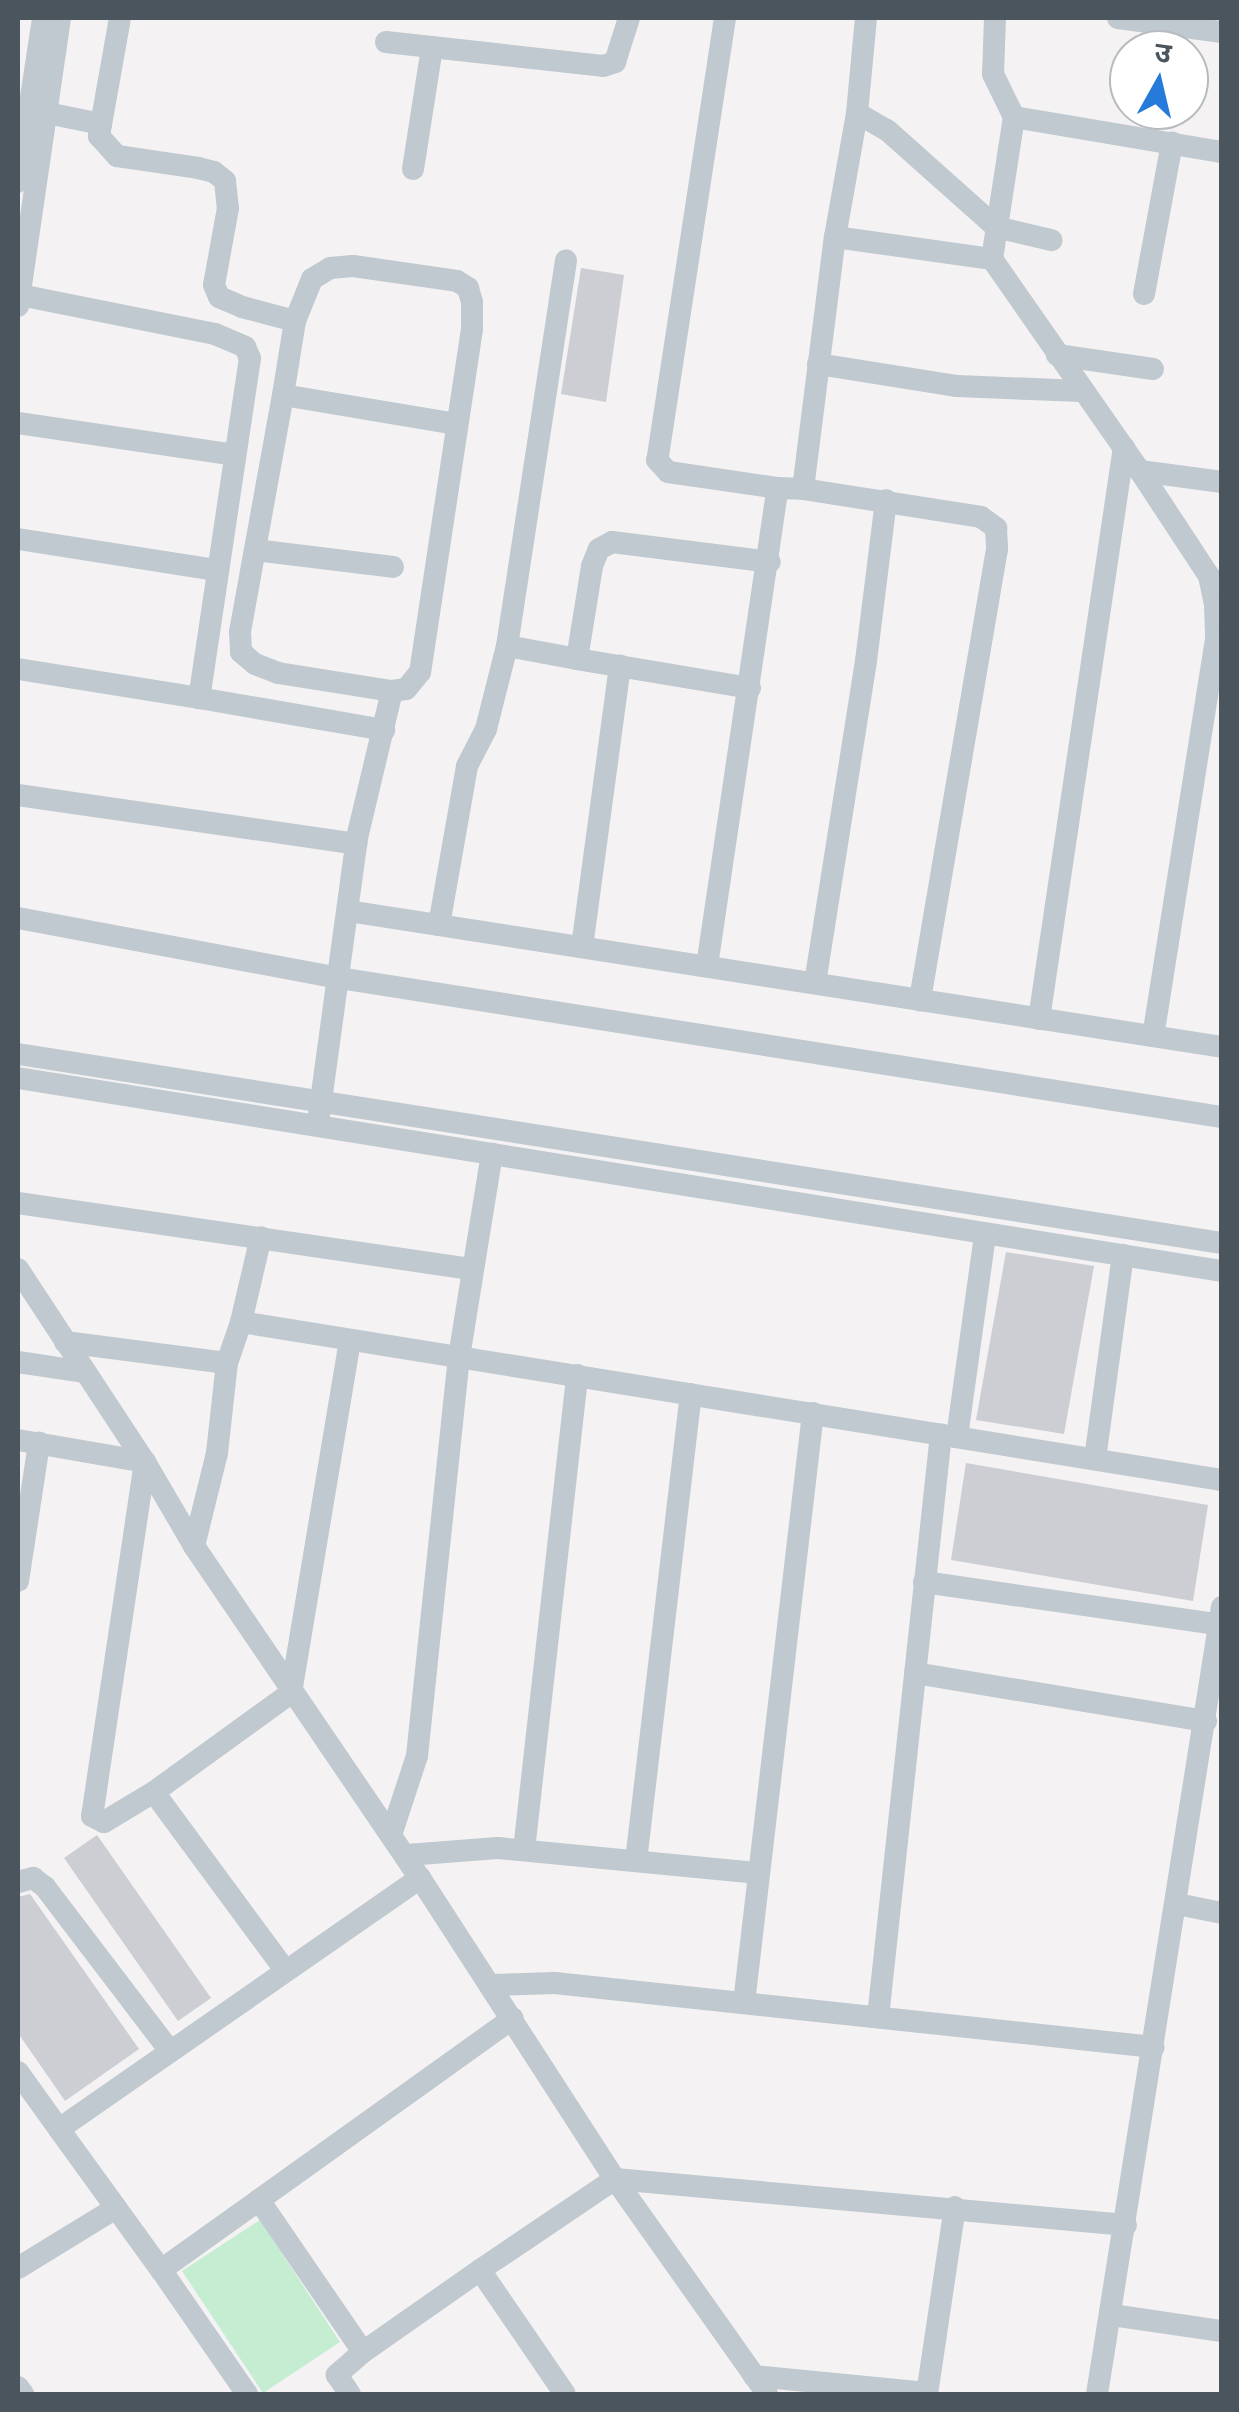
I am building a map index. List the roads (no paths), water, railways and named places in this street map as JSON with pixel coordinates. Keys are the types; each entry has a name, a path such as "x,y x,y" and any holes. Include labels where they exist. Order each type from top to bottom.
{"street":[{"path":"43,18 39,123 19,302 216,334 245,347 250,358 199,698"},
{"path":"18,182 39,123 60,18"},
{"path":"120,18 100,136 117,156 198,168 214,172 225,181 228,208 214,286 219,297 295,321"},
{"path":"386,42 603,66 615,62 629,18"},
{"path":"725,18 657,460 668,472 886,500 981,517 996,528 997,549 920,1000"},
{"path":"804,489 834,237 858,113 866,18"},
{"path":"995,18 993,74 1014,118 992,260 1209,576 1216,622 1153,1036"},
{"path":"1118,18 1162,20 1222,32"},
{"path":"413,169 432,48"},
{"path":"858,113 887,130 996,227 1051,240"},
{"path":"1014,118 1222,152"},
{"path":"39,123 101,124"},
{"path":"1144,294 1172,144"},
{"path":"834,237 992,260"},
{"path":"439,925 466,766 486,729 507,646 566,260"},
{"path":"353,266 458,281 468,288 472,330 420,672 406,689 392,691 278,673 255,664 240,652 284,395 295,321 312,279 330,268 353,266"},
{"path":"1058,355 1153,369"},
{"path":"818,364 957,386 1082,390"},
{"path":"284,395 456,424"},
{"path":"18,423 235,455"},
{"path":"1039,1018 1124,447"},
{"path":"1140,471 1222,482"},
{"path":"707,966 778,488"},
{"path":"815,984 866,661 886,500"},
{"path":"18,540 217,570"},
{"path":"577,659 592,566 600,549 612,542 770,562"},
{"path":"256,550 394,567"},
{"path":"507,646 750,688"},
{"path":"582,947 620,666"},
{"path":"18,669 384,730"},
{"path":"317,1126 356,844 392,691"},
{"path":"18,795 356,844"},
{"path":"348,911 1222,1047"},
{"path":"18,918 340,978 1222,1117"},
{"path":"18,1054 1222,1243"},
{"path":"18,1078 1222,1271"},
{"path":"391,1835 417,1756 460,1357 492,1154"},
{"path":"18,1203 472,1269"},
{"path":"878,2017 924,1582 985,1234"},
{"path":"194,1546 217,1452 227,1364 261,1237"},
{"path":"1095,1459 1123,1256"},
{"path":"18,1269 291,1693 408,1855 615,2179 761,2385 927,2394 955,2207"},
{"path":"241,1322 1222,1480"},
{"path":"144,1462 92,1816 104,1822 154,1792 291,1693 350,1340"},
{"path":"64,1342 227,1364"},
{"path":"18,1362 85,1372"},
{"path":"524,1850 578,1375"},
{"path":"636,1861 690,1394"},
{"path":"744,2003 813,1414"},
{"path":"18,1581 28,1442 144,1462"},
{"path":"924,1582 1220,1619 1097,2394"},
{"path":"915,1673 1206,1721"},
{"path":"154,1792 285,1970"},
{"path":"408,1855 524,1850 759,1873"},
{"path":"18,1882 33,1878 45,1888 170,2051"},
{"path":"58,2129 420,1878"},
{"path":"1176,1904 1222,1913"},
{"path":"492,1985 556,1983 1154,2047"},
{"path":"160,2270 513,2018"},
{"path":"18,2072 247,2394"},
{"path":"350,2394 337,2375 363,2352 615,2179 955,2207 1126,2226"},
{"path":"259,2200 363,2352"},
{"path":"18,2268 116,2208"},
{"path":"480,2270 565,2394"},
{"path":"1112,2315 1222,2332"},
{"path":"18,2387 23,2394"}]}
